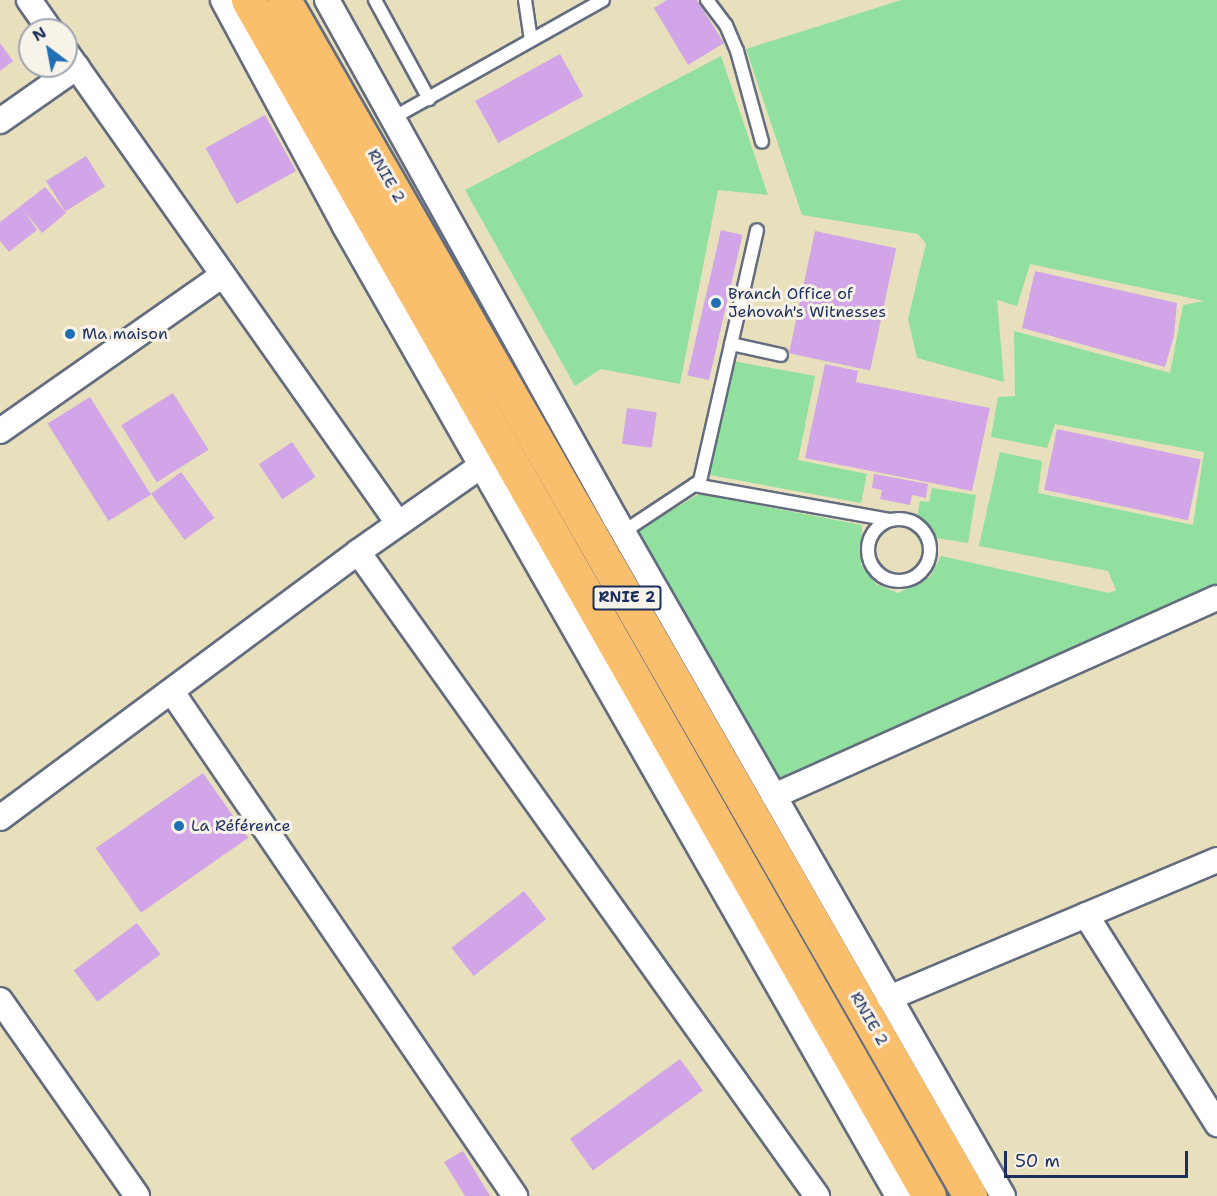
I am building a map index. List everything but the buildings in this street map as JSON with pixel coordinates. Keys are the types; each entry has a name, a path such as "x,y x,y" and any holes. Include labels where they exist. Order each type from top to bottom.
{"highway":[{"name":"RNIE 2","path":"248,0 491,459 929,1196"},
{"name":"RNIE 2","path":"284,0 970,1196"}],"street":[{"path":"29,0 42,18"},
{"path":"223,0 277,104 491,459 898,1196"},
{"path":"327,0 391,119 623,532 1003,1196"},
{"path":"78,70 398,524"},
{"path":"0,121 50,78"},
{"path":"0,431 223,275"},
{"path":"0,818 358,552 491,459"},
{"path":"358,552 817,1196"},
{"path":"774,796 1217,598"},
{"path":"172,692 515,1196"},
{"path":"889,998 1217,860"},
{"path":"1086,915 1217,1124"},
{"path":"0,1000 137,1196"}],"lane":[{"path":"375,0 429,99"},
{"path":"525,0 531,40"},
{"path":"391,119 603,0"},
{"path":"707,0 726,25 737,51 762,142"},
{"path":"623,532 700,481 757,230"},
{"path":"731,344 781,355"},
{"path":"694,485 891,520 910,521 926,534 930,553 922,571 904,581 883,577 869,561 869,540 874,531 891,520"}],"green space":[{"path":"901,0 1217,0 1217,584 780,781 635,532 699,494 862,525 861,565 876,584 898,593 930,577 941,556 1109,593 1116,590 1108,571 979,546 1000,452 1042,461 1038,493 1193,525 1204,452 1055,424 1047,448 991,437 998,397 1015,396 1014,331 1170,373 1183,305 1204,301 1030,264 1017,306 997,300 1004,382 917,358 908,319 926,244 918,234 802,215 746,49"},
{"path":"721,56 768,195 718,190 680,384 601,369 575,386 465,190"},
{"path":"733,361 815,376 798,460 867,474 861,503 710,475"},
{"path":"932,488 976,495 968,543 936,538 917,519 920,501 929,502"}],"place":[{"name":"Branch Office of Jehovah's Witnesses","path":"716,303"},
{"name":"Ma maison","path":"70,334"},
{"name":"La Référence","path":"179,826"}]}
